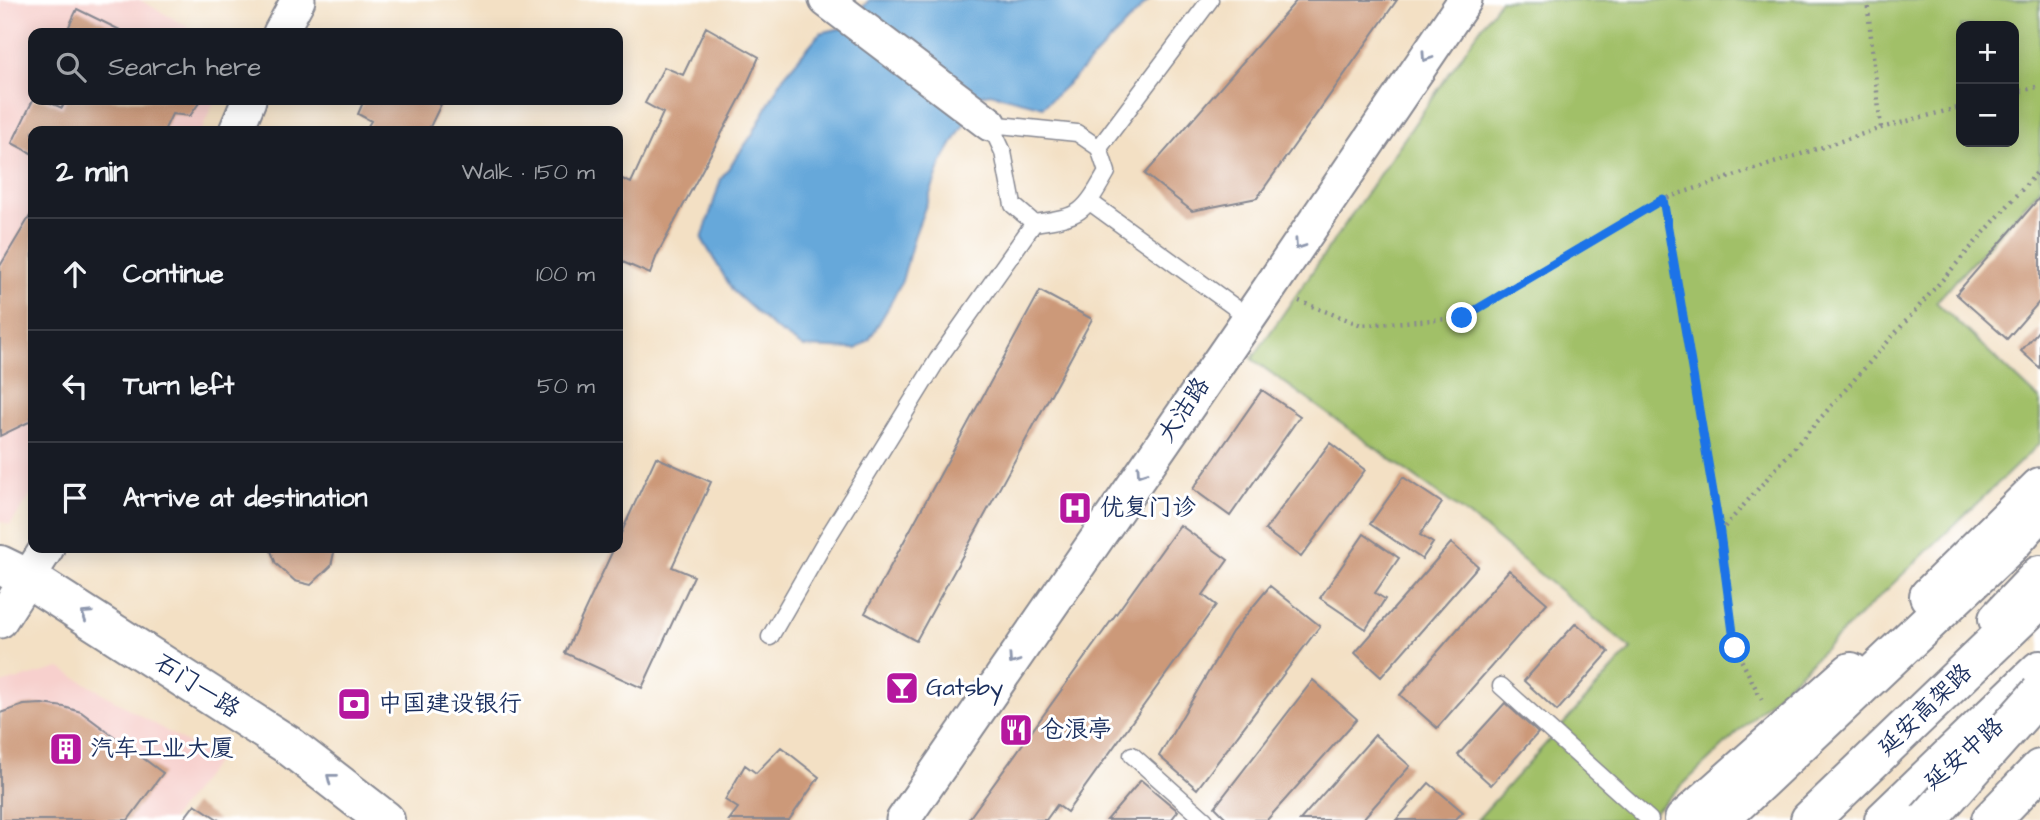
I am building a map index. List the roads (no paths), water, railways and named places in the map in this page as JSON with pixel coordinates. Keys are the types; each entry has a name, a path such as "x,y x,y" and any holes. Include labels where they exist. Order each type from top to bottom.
{"main road":[{"path":"1684,820 1862,662 2040,487"},
{"path":"1719,820 2009,546 2040,510"},
{"path":"1752,820 2040,550"},
{"name":"石门一路","path":"25,564 288,745 385,820"},
{"path":"1792,820 1999,619 2040,575"},
{"name":"延安高架路","path":"1810,820 2040,599"},
{"path":"1886,820 2038,688"},
{"path":"1927,820 2038,688"},
{"path":"1992,820 2040,769"},
{"path":"1992,820 2040,780"}],"street":[{"path":"282,28 298,0"},
{"path":"826,0 986,121"},
{"name":"大沽路","path":"903,820 1465,0"},
{"path":"238,126 247,105"},
{"path":"0,621 25,564"}],"lane":[{"path":"1099,148 1210,0"},
{"path":"770,637 822,545 938,359 1034,223 1070,217 1090,202 1107,172 1099,148 1077,133 986,121"},
{"path":"986,121 1003,152 1013,205 1034,223"},
{"path":"1090,202 1248,317"},
{"path":"1501,686 1650,820"},
{"path":"1132,755 1205,820"}],"water":[{"path":"869,0 1149,0 1043,107 990,93 981,95 942,162 914,237 902,281 869,340 856,349 803,347 774,328 733,291 702,239 721,179 752,135 783,77 820,33 846,27"}],"place":[{"name":"优复门诊","path":"1075,508"},
{"name":"Gatsby","path":"902,688"},
{"name":"中国建设银行","path":"354,704"},
{"name":"仓浪亭","path":"1016,730"},
{"name":"汽车工业大厦","path":"66,749"}]}
